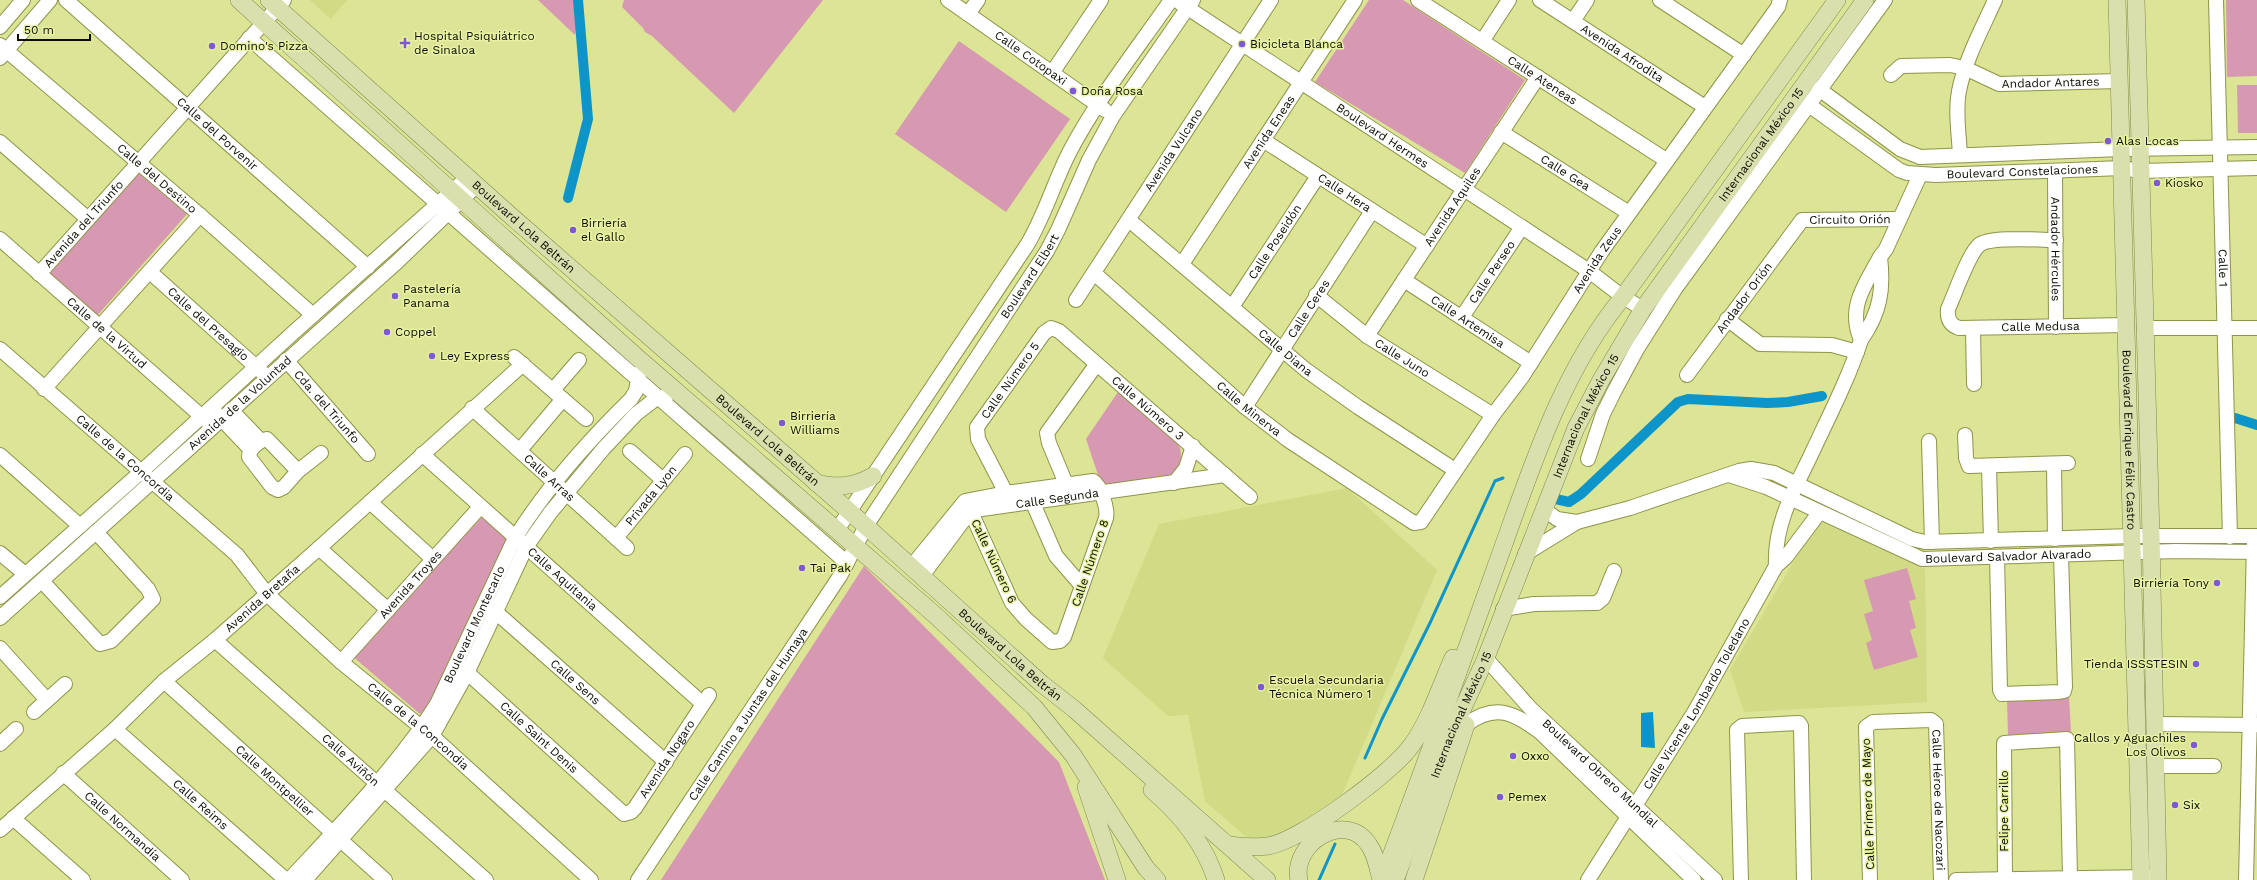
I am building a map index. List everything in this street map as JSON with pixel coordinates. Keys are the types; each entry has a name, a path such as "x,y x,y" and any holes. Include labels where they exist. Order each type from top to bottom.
{"main road":[{"name":"Boulevard Lola Beltrán","path":"239,0 265,14 472,181 815,483 866,526 1042,684 1074,709 1268,880"},
{"name":"Internacional México 15","path":"1395,880 1445,732 1472,633 1521,496 1564,394 1602,322 1623,297 1837,0"},
{"name":"Internacional México 15","path":"1381,880 1445,732 1492,642 1503,609 1525,554 1545,510 1576,428 1618,347 1643,309 1865,0"},
{"name":"Boulevard Enrique Félix Castro","path":"2117,0 2141,879"},
{"name":"Boulevard Enrique Félix Castro","path":"2136,0 2156,724 2158,879"},
{"name":"Boulevard Lola Beltrán","path":"265,14 457,196 680,395 857,546 935,615 1034,707 1073,755 1146,868 1157,880"},
{"path":"815,483 832,486 847,486 861,483 873,476"},
{"path":"1228,845 1267,846 1288,840 1343,805 1395,764 1411,747 1422,728 1457,648 1472,633"},
{"path":"1414,880 1467,724 1490,664 1494,650 1492,642"},
{"path":"1042,684 1110,755 1156,794 1194,834 1206,854 1216,880"},
{"path":"1073,755 1092,802 1117,880"},
{"path":"1299,880 1298,874 1302,855 1313,840 1328,831 1350,831 1361,837 1371,850 1381,880"}],"street":[{"path":"0,26 23,0"},
{"path":"2,51 50,0"},
{"name":"Calle del Porvenir","path":"66,0 368,267"},
{"name":"Calle Cotopaxi","path":"948,0 1113,116"},
{"path":"968,14 978,0"},
{"path":"1052,73 1101,0"},
{"name":"Boulevard Elbert","path":"837,530 1037,229 1070,150 1098,106 1171,0"},
{"name":"Boulevard Hermes","path":"1176,0 1190,4 1242,44 1589,271 1623,297 1643,309"},
{"name":"Avenida Vulcano","path":"1076,300 1271,0"},
{"name":"Avenida Eneas","path":"1182,264 1355,0"},
{"name":"Calle Ateneas","path":"1418,0 1483,40 1666,160"},
{"path":"1483,40 1509,0"},
{"name":"Avenida Afrodita","path":"1540,0 1705,107"},
{"path":"1573,22 1587,0"},
{"path":"1660,0 1744,55"},
{"name":"Avenida Zeus","path":"1419,523 1424,520 1455,470 1531,363 1589,271 1629,213 1666,160 1744,55 1778,7 1780,0"},
{"path":"1588,458 1603,414 1650,329 1684,276 1885,0"},
{"path":"1960,155 1957,103 1966,68 1995,0"},
{"name":"Calle 1","path":"2216,0 2230,537"},
{"name":"Boulevard Elbert","path":"857,546 866,526 1054,238 1089,160 1113,116 1190,4"},
{"path":"265,14 444,209 847,563"},
{"name":"Avenida del Triunfo","path":"39,274 187,108 265,14"},
{"name":"Calle del Destino","path":"2,51 200,215 313,315"},
{"name":"Andador Antares","path":"1891,75 1898,67 1913,65 1950,65 1966,68 1999,84 2119,81"},
{"name":"Avenida Aquiles","path":"1367,336 1538,77"},
{"name":"Boulevard Constelaciones","path":"1819,89 1906,152 1927,157 2121,149 2257,147"},
{"name":"Boulevard Constelaciones","path":"1809,105 1893,166 1907,173 1920,175 2122,168 2140,171 2257,168"},
{"name":"Calle Gea","path":"1501,132 1629,213"},
{"name":"Calle Hera","path":"1263,140 1426,246"},
{"path":"0,142 88,219"},
{"name":"Andador Hércules","path":"2056,171 2056,327"},
{"path":"1859,346 1856,324 1856,306 1861,291 1886,249 1898,220 1920,175"},
{"name":"Calle Poseidón","path":"1232,307 1318,176"},
{"name":"Avenida de la Voluntad","path":"0,618 397,262 444,209 472,181"},
{"name":"Avenida de la Voluntad","path":"0,597 141,472 313,315 368,267 444,209"},
{"name":"Calle Ceres","path":"1245,407 1316,295 1372,211"},
{"path":"44,388 200,215"},
{"name":"Calle Diana","path":"1128,220 1182,264 1281,350 1358,407 1455,470"},
{"name":"Circuito Orión","path":"1802,220 1898,220"},
{"name":"Andador Orión","path":"1687,375 1727,319 1802,220"},
{"name":"Calle Perseo","path":"1462,317 1522,227"},
{"name":"Calle de la Virtud","path":"0,239 100,327 206,412 239,427 256,445"},
{"name":"Calle Medusa","path":"2056,240 1992,241 1980,244 1971,258 1948,309 1948,320 1954,327 1973,328 2127,325"},
{"path":"1776,566 1775,547 1777,533 1790,499 1859,346 1878,309 1882,280 1880,257"},
{"name":"Calle del Presagio","path":"150,272 267,377"},
{"name":"Calle Minerva","path":"1094,273 1245,407 1307,453 1414,523 1419,523"},
{"name":"Calle Artemisa","path":"1404,280 1531,363"},
{"name":"Calle Juno","path":"1316,295 1367,336 1493,415"},
{"path":"1727,319 1760,344 1859,346"},
{"name":"Calle Número 3","path":"1044,333 1051,328 1059,331 1096,365 1193,446 1250,497"},
{"path":"1973,328 1974,384"},
{"path":"2144,328 2257,328"},
{"name":"Calle Número 5","path":"1006,493 978,439 976,427 1044,333"},
{"path":"966,334 983,346"},
{"name":"Calle de la Concordia","path":"0,349 237,556 248,569"},
{"name":"Boulevard Montecarlo","path":"305,880 336,837 427,732 467,672 495,611 521,542 529,516 614,415 630,399 639,380 639,359"},
{"name":"Cda. del Triunfo","path":"286,360 368,454"},
{"name":"Avenida Bretaña","path":"0,830 63,773 115,729 164,681 215,640 370,502 472,408 518,360 558,394"},
{"path":"520,450 579,360"},
{"path":"1066,484 1049,443 1047,433 1096,365"},
{"path":"558,394 586,419"},
{"name":"Boulevard Montecarlo","path":"427,732 437,704 484,603 521,542 644,406 658,397 680,395"},
{"name":"Calle Arras","path":"472,408 567,492 626,548"},
{"path":"614,415 628,423"},
{"path":"1965,435 1966,458 1969,466 2068,463"},
{"path":"298,472 270,441 256,445 249,454 250,461 275,489 284,487 298,472 321,453"},
{"path":"1929,441 1932,542"},
{"path":"1174,483 1186,468 1193,446"},
{"path":"630,451 663,480"},
{"name":"Calle Aquitania","path":"422,454 521,542 706,700"},
{"name":"Privada Lyon","path":"616,538 685,454"},
{"path":"0,455 80,526"},
{"path":"2054,464 2055,539"},
{"path":"1989,466 1991,541"},
{"name":"Boulevard Salvador Alvarado","path":"1525,554 1577,522 1630,508 1751,469 1774,473 1912,539 1932,542 2082,538 2133,544 2256,552"},
{"name":"Calle Segunda","path":"971,512 979,509 1032,501 1225,475"},
{"name":"Boulevard Salvador Alvarado","path":"1729,475 1766,487 1914,557 1940,560 2083,554 2133,544"},
{"name":"Calle Segunda","path":"916,572 962,504 970,500 1006,493 1090,480"},
{"name":"Calle Número 8","path":"1052,642 1056,643 1064,637 1106,518 1106,508 1100,493 1095,482 1090,480"},
{"path":"1032,501 1056,556 1082,586"},
{"path":"370,502 433,559"},
{"name":"Avenida Troyes","path":"341,662 480,506"},
{"name":"Boulevard Salvador Alvarado","path":"1545,510 1557,519 1577,522"},
{"path":"916,572 936,554 971,512"},
{"name":"Calle Número 6","path":"971,512 1012,603 1026,619 1052,642"},
{"name":"Calle Vicente Lombardo Toledano","path":"1588,880 1695,711 1776,566 1786,557 1819,512"},
{"path":"42,581 100,644 111,641 153,599 148,589 96,532"},
{"path":"2246,880 2253,725 2255,536"},
{"name":"Boulevard Salvador Alvarado","path":"2151,544 2255,536"},
{"path":"2082,538 2083,554"},
{"path":"1974,541 1974,558"},
{"name":"Calle Camino a Juntas del Humaya","path":"638,880 857,546"},
{"path":"319,548 388,610"},
{"path":"0,553 25,574"},
{"path":"1997,557 2000,690 2002,694 2064,691 2061,555"},
{"name":"Calle de la Concondia","path":"248,569 267,594 341,662 427,732 591,880"},
{"path":"1503,609 1534,604 1596,603 1604,598 1614,571"},
{"name":"Calle Sens","path":"484,603 495,611 666,762"},
{"name":"Calle Aviñón","path":"215,640 486,880"},
{"path":"0,648 47,700"},
{"name":"Calle Saint Denis","path":"456,663 620,812"},
{"name":"Boulevard Obrero Mundial","path":"1490,664 1531,709 1632,812 1694,880"},
{"name":"Calle Montpellier","path":"164,681 385,880"},
{"path":"34,712 66,684"},
{"name":"Avenida Nogaro","path":"620,812 624,814 630,812 666,762 706,700"},
{"name":"Boulevard Obrero Mundial","path":"1467,724 1484,714 1498,712 1508,713 1529,724 1632,812 1715,880"},
{"name":"Calle Primero de Mayo","path":"1870,880 1867,724 1873,722 1934,721"},
{"name":"Calle Héroe de Nacozari","path":"1934,721 1936,724 1941,880"},
{"path":"1741,880 1737,730 1742,726 1800,724 1804,880"},
{"path":"2156,724 2253,725"},
{"name":"Calle Reims","path":"115,729 286,880"},
{"path":"0,744 16,730"},
{"name":"Felipe Carrillo","path":"2002,879 2004,742 2067,739 2067,878"},
{"path":"2156,766 2214,766"},
{"name":"Calle Normandía","path":"63,773 182,880"},
{"path":"13,818 83,880"},
{"name":"Boulevard Montecarlo","path":"289,880 336,837"},
{"path":"1956,880 2067,878 2158,879"}],"shaded area":[{"path":"310,0 347,0 331,19"},
{"path":"538,0 582,0 575,35"},
{"path":"624,0 823,0 734,113 652,36 645,32 643,28 622,7"},
{"path":"1369,0 1403,0 1525,80 1465,173 1315,82"},
{"path":"2226,0 2257,0 2257,76 2227,77"},
{"path":"959,41 1070,119 1006,212 895,134"},
{"path":"2237,85 2257,85 2257,133 2238,133"},
{"path":"136,171 187,214 96,317 47,272"},
{"path":"1118,392 1179,445 1181,454 1180,463 1169,478 1103,490 1086,439"},
{"name":"Escuela Secundaria Técnica Número 1","path":"1347,488 1437,570 1342,795 1285,832 1267,839 1254,840 1244,835 1205,801 1188,715 1168,716 1103,658 1159,524"},
{"path":"484,515 510,541 429,706 420,714 351,655"},
{"path":"1818,520 1925,569 1927,702 1744,712 1730,670"},
{"path":"864,566 1059,762 1105,880 661,880"},
{"path":"1907,568 1916,599 1909,601 1916,628 1910,630 1918,657 1874,670 1866,643 1872,640 1864,614 1873,611 1864,580"},
{"path":"2069,696 2071,732 2008,735 2007,699"}],"water":[{"path":"1653,712 1655,748 1641,747 1641,713"}],"waterway":[{"path":"568,198 588,119 578,0"},
{"path":"1551,498 1569,502 1581,494 1678,402 1688,399 1767,403 1788,402 1822,396"},
{"path":"2235,418 2257,425"},
{"path":"1365,758 1382,719 1429,625 1495,481 1503,478"},
{"path":"1319,880 1335,844"}],"place":[{"name":"Hospital Psiquiátrico de Sinaloa","path":"405,43"},
{"name":"Bicicleta Blanca","path":"1242,44"},
{"name":"Domino's Pizza","path":"212,46"},
{"name":"Doña Rosa","path":"1073,91"},
{"name":"Alas Locas","path":"2108,141"},
{"name":"Kiosko","path":"2157,183"},
{"name":"Birriería el Gallo","path":"573,230"},
{"name":"Pastelería Panama","path":"395,296"},
{"name":"Coppel","path":"387,332"},
{"name":"Ley Express","path":"432,356"},
{"name":"Birriería Williams","path":"782,423"},
{"name":"Tai Pak","path":"802,568"},
{"name":"Birriería Tony","path":"2217,583"},
{"name":"Tienda ISSSTESIN","path":"2196,664"},
{"name":"Escuela Secundaria Técnica Número 1","path":"1261,687"},
{"name":"Callos y Aguachiles Los Olivos","path":"2194,745"},
{"name":"Oxxo","path":"1513,756"},
{"name":"Pemex","path":"1500,797"},
{"name":"Six","path":"2175,805"}]}
